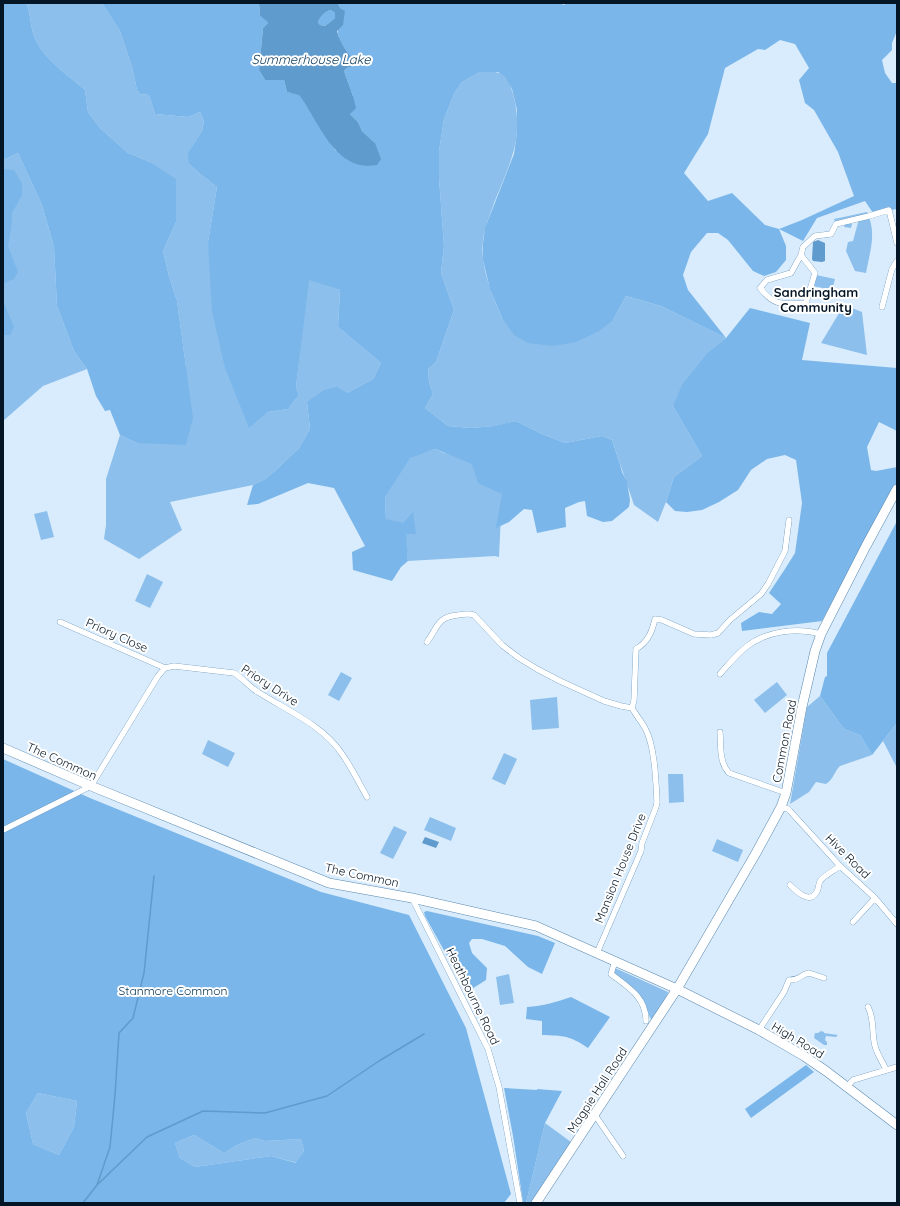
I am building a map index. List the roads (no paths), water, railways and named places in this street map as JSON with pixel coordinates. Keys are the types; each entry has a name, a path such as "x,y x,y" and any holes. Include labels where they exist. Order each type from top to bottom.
{"main road":[{"name":"Common Road","path":"677,989 781,807 786,793 802,707 815,651 821,634 897,489"},
{"name":"The Common","path":"3,748 91,786 329,883 412,898 536,926 677,989"},
{"name":"High Road","path":"677,989 758,1030 804,1056 847,1086 897,1125"},
{"name":"Magpie Hall Road","path":"536,1203 677,989"}],"street":[{"path":"801,255 815,273 806,303 776,303 767,297 760,288 766,280 791,273 801,255 803,247 815,236 831,234 836,224 890,210 897,243"},
{"path":"882,307 892,269 897,261"},
{"path":"427,642 443,619 452,615 474,615 502,645 537,669 604,701 632,708 634,700 636,649 642,646 648,639 655,619 662,620 694,634 711,635 718,633 730,620 761,594 768,584 785,551 789,520"},
{"name":"Priory Close","path":"60,622 165,668"},
{"path":"720,674 747,646 762,638 781,632 806,632 821,634"},
{"name":"Priory Drive","path":"165,668 174,666 234,673 239,676 258,692 301,718 327,737 342,754 367,797"},
{"path":"3,830 91,786 158,676 165,668"},
{"name":"Mansion House Drive","path":"597,953 641,851 642,843 657,802 656,774 650,740 645,728 632,708"},
{"path":"720,732 722,759 725,768 729,773 786,793"},
{"name":"Hive Road","path":"781,807 790,811 840,866 875,898 897,924"},
{"path":"790,885 807,897 813,896 817,892 820,881 840,866"},
{"name":"Heathbourne Road","path":"412,898 488,1049 499,1087 520,1203"},
{"path":"852,922 875,898"},
{"path":"616,961 611,974 630,989 639,999 646,1011 646,1021"},
{"path":"758,1030 784,992 789,980 796,980 809,972 824,978"},
{"path":"868,1007 873,1020 875,1046 886,1070"},
{"path":"847,1086 853,1080 897,1067"},
{"path":"595,1115 623,1156"}],"water":[{"name":"Summerhouse Lake","path":"259,3 335,3 345,11 343,25 337,31 344,48 357,61 357,65 347,68 344,71 356,108 350,114 358,122 362,131 375,143 381,159 377,165 362,165 350,161 339,153 321,131 299,95 287,92 284,80 265,80 259,70 263,28 268,23 260,16","holes":["331,10 335,13 335,18 325,26 320,25 318,22 327,11"]},
{"path":"818,240 825,243 825,261 822,262 813,261 812,259 813,242"},
{"path":"425,837 439,842 436,848 422,843"}],"waterway":[{"path":"83,1203 97,1185 110,1147 119,1033 133,1018 144,973 154,876"},
{"path":"97,1185 147,1137 203,1111 265,1113 327,1096 379,1061 424,1034"}],"district":[{"name":"Sandringham Community","path":"816,300"}],"park label":[{"name":"Stanmore Common","path":"173,990"}]}
